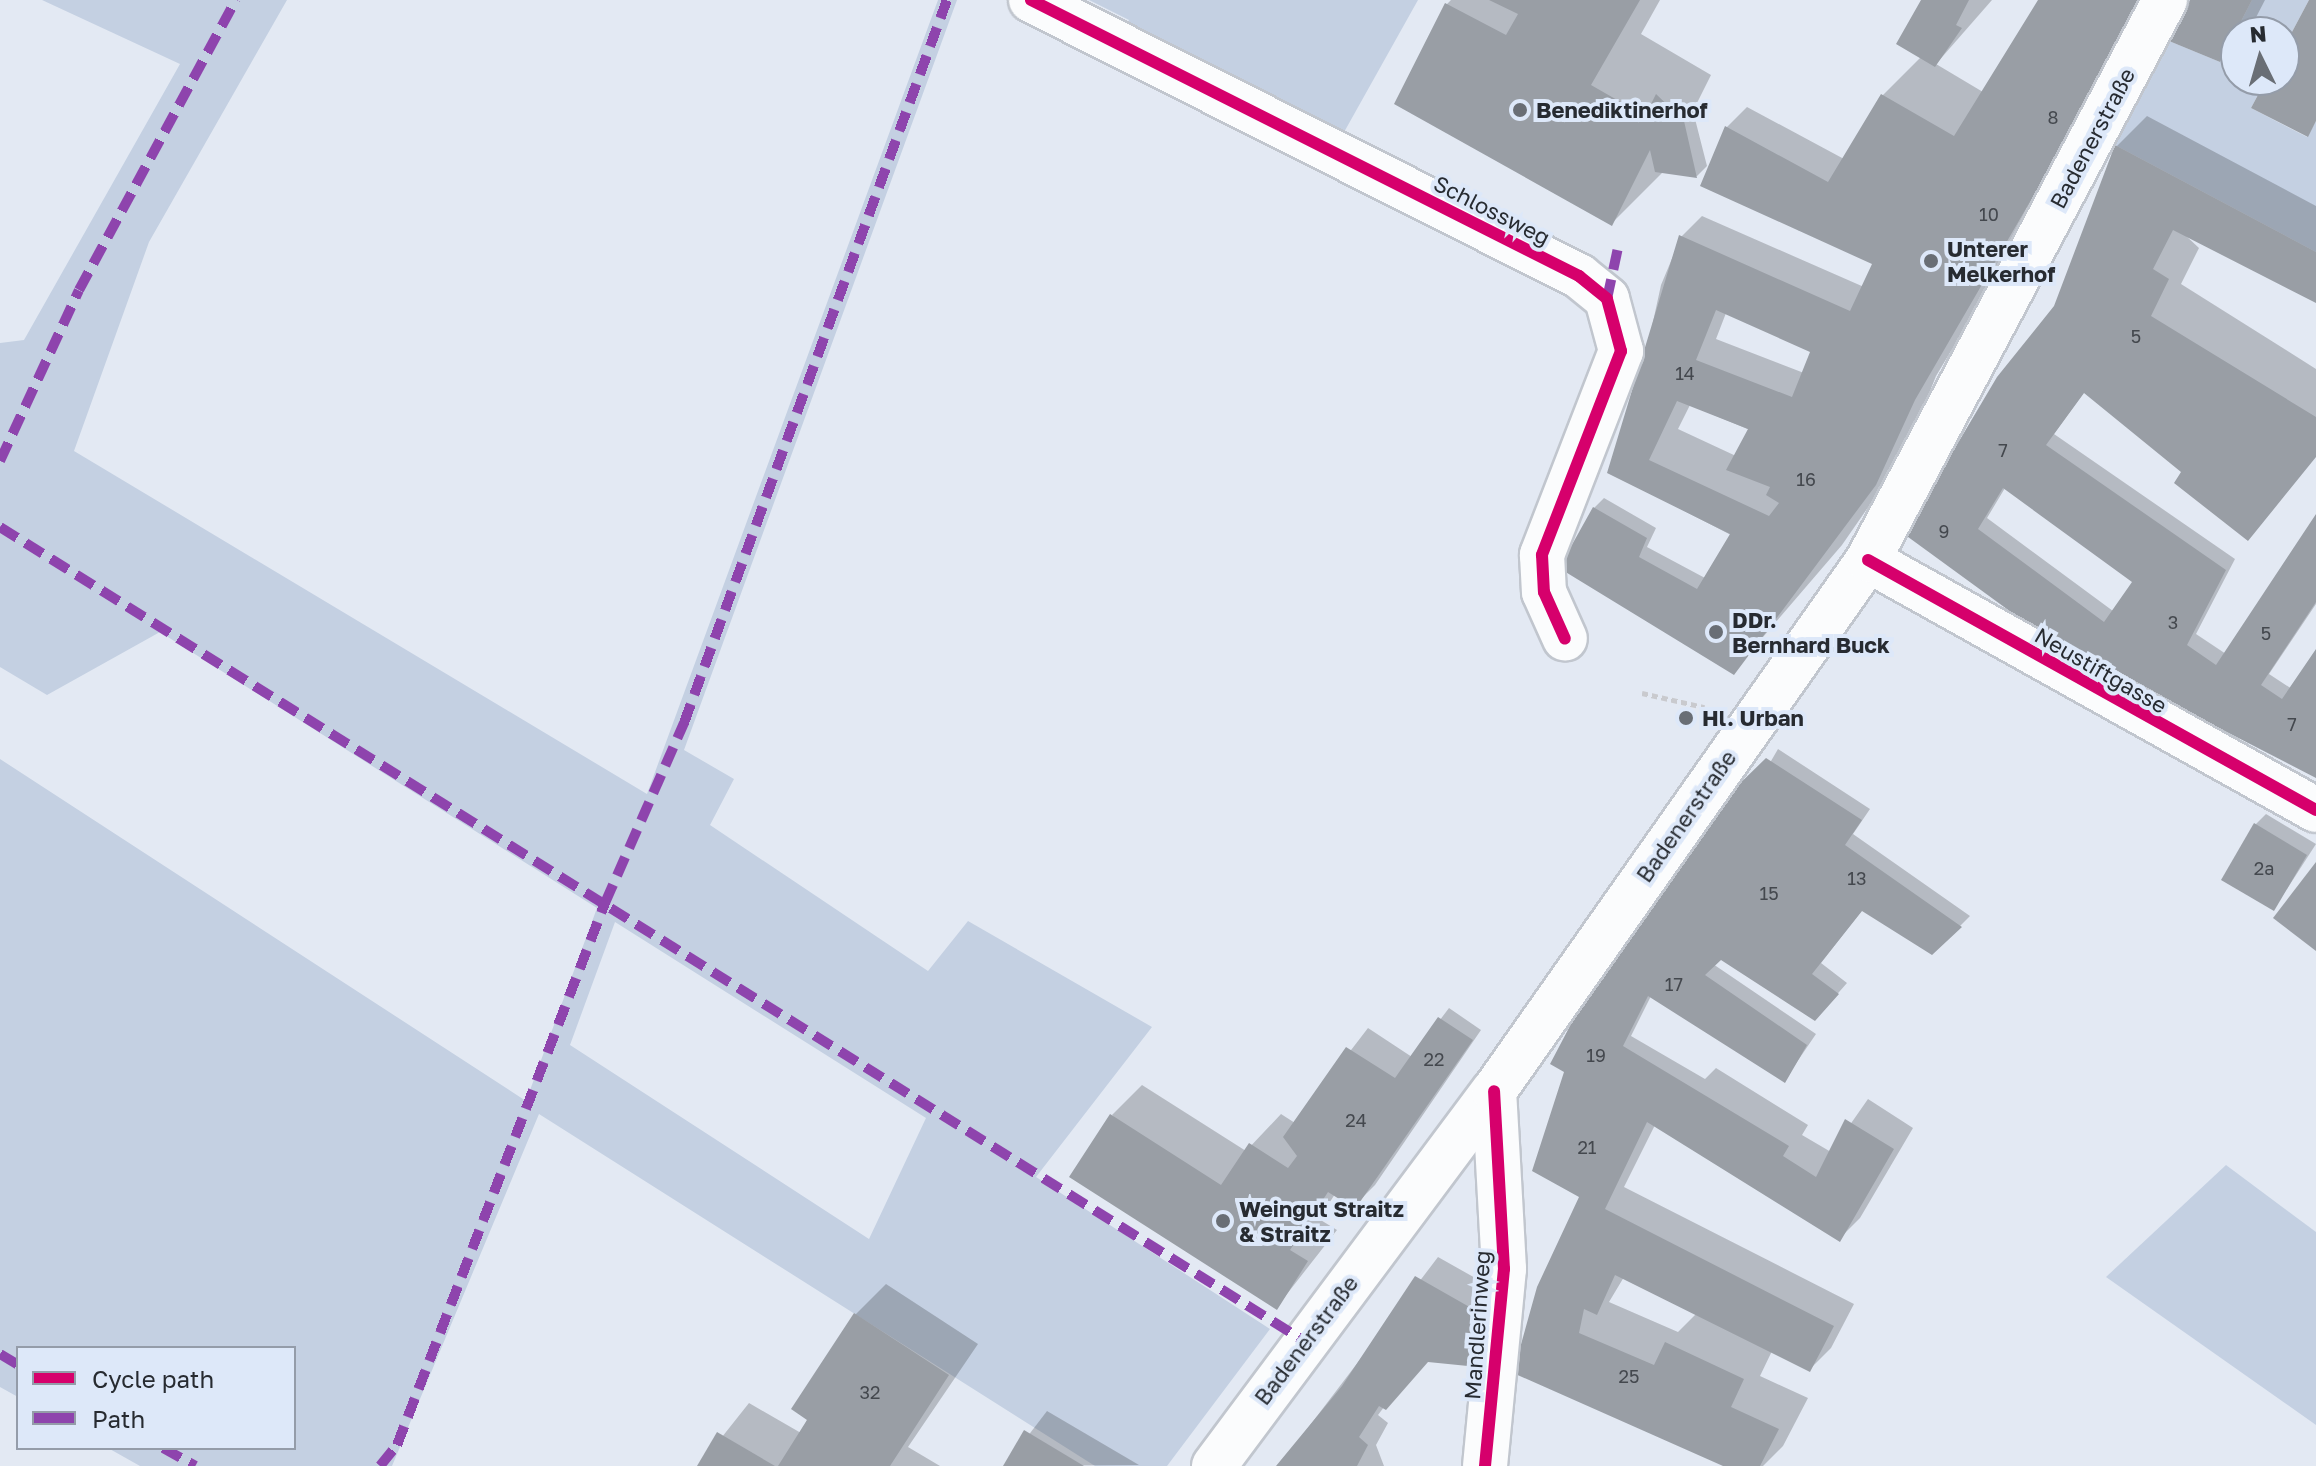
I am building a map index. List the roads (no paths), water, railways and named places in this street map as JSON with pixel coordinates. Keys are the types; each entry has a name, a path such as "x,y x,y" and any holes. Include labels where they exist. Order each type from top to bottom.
{"street":[{"name":"Schlossweg","path":"1031,0 1579,276 1607,299 1621,351 1542,555 1544,592 1565,639"},
{"name":"Badenerstraße","path":"1214,1466 1494,1091 1868,560 2165,0"},
{"name":"Neustiftgasse","path":"1868,560 2316,810"},
{"name":"Mandlerinweg","path":"1485,1466 1504,1269 1494,1091"}],"place":[{"name":"Benediktinerhof","path":"1520,110"},
{"name":"Unterer Melkerhof","path":"1931,261"},
{"name":"DDr. Bernhard Buck","path":"1716,632"},
{"name":"Hl. Urban","path":"1686,718"},
{"name":"Weingut Straitz & Straitz","path":"1223,1221"}]}
